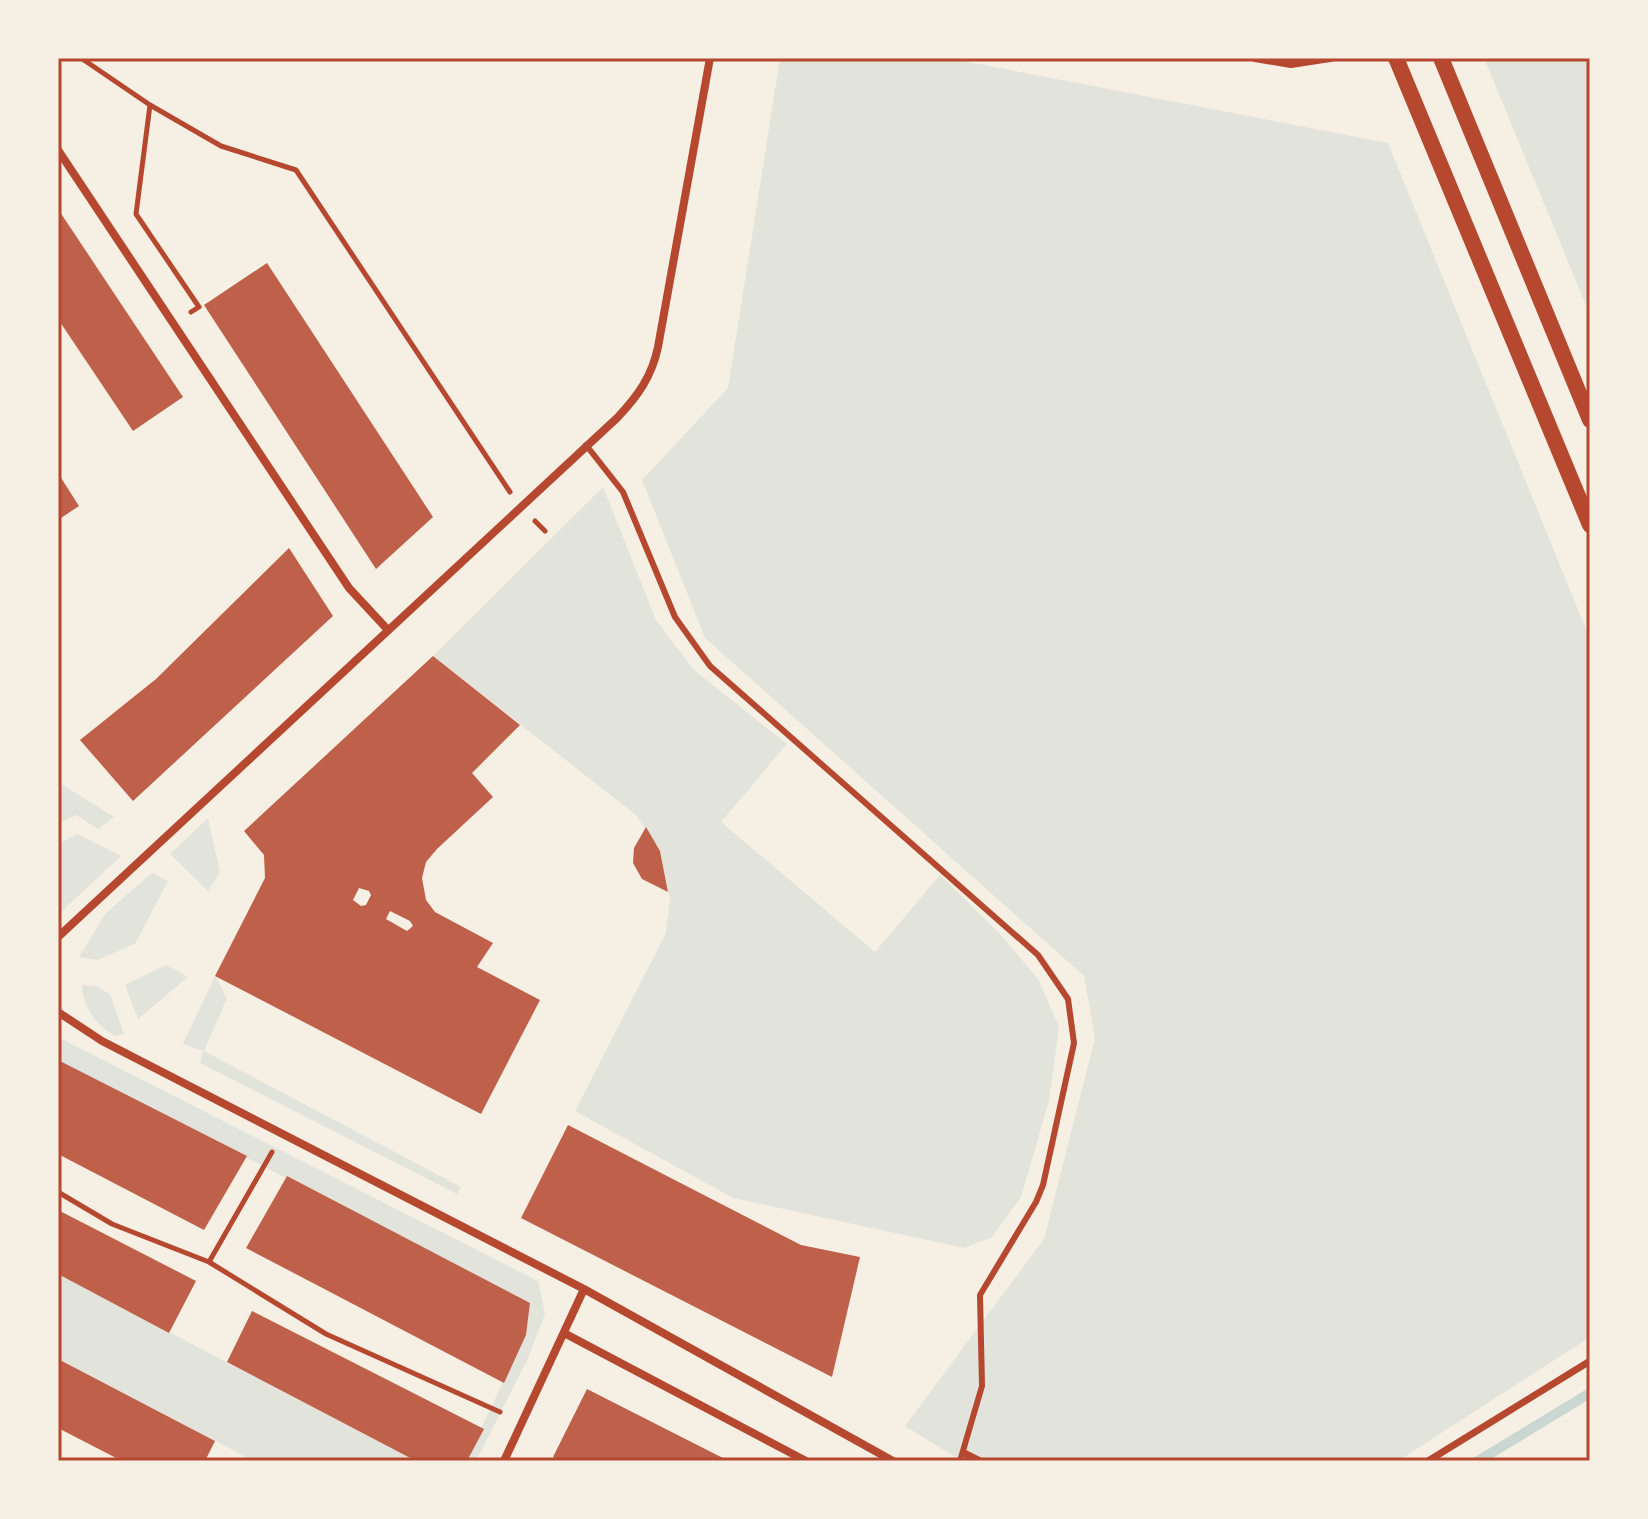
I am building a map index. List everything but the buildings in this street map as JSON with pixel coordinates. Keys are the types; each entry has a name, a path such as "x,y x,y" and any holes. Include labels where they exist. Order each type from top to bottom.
{"main road":[{"path":"1396,58 1590,525"},
{"path":"1441,58 1590,420"}],"street":[{"path":"58,937 630,405 654,364 710,58"},
{"path":"1255,58 1291,64 1330,58"},
{"path":"58,150 349,588 388,630"},
{"path":"58,1012 102,1041 584,1289 893,1461"},
{"path":"504,1461 584,1289"},
{"path":"564,1333 806,1461"},
{"path":"1428,1461 1590,1361"},
{"path":"962,1457 980,1461"}],"lane":[{"path":"586,445 623,492 675,617 710,666 1038,955 1068,999 1074,1043 1043,1185 980,1295 982,1386 962,1457"}],"path":[{"path":"81,58 150,105 221,146 296,170 521,506 545,531"},
{"path":"150,105 136,214 199,307 174,324"},
{"path":"209,1262 277,1142"},
{"path":"58,1192 112,1224 209,1262 326,1334 500,1412"}],"shaded area":[{"path":"780,58 948,58 1388,143 1590,639 1590,1337 1398,1461 962,1461 905,1426 1044,1239 1095,1038 1084,976 705,638 642,480 728,388"},
{"path":"1484,58 1590,58 1590,315"},
{"path":"603,487 656,620 694,670 787,744 721,822 875,952 940,875 999,933 1038,979 1059,1027 1049,1101 1021,1197 992,1237 964,1248 733,1198 575,1111 666,933 670,898 660,851 636,815 433,656"},
{"path":"58,782 114,817 98,829 76,815 58,824"},
{"path":"208,818 220,872 208,891 170,854"},
{"path":"77,834 121,856 58,915 58,844"},
{"path":"152,873 168,881 135,944 97,960 79,957 106,913"},
{"path":"166,965 188,977 138,1019 125,985"},
{"path":"215,976 227,998 204,1051 461,1187 457,1194 200,1063 203,1051 183,1044"},
{"path":"82,985 96,986 110,994 124,1034 115,1036 97,1021 88,1008"},
{"path":"58,1037 538,1281 545,1314 528,1358 476,1461 465,1461 526,1335 530,1303 58,1061"},
{"path":"58,1274 416,1461 254,1461 58,1359"}],"waterway":[{"path":"1478,1461 1590,1393"}]}
